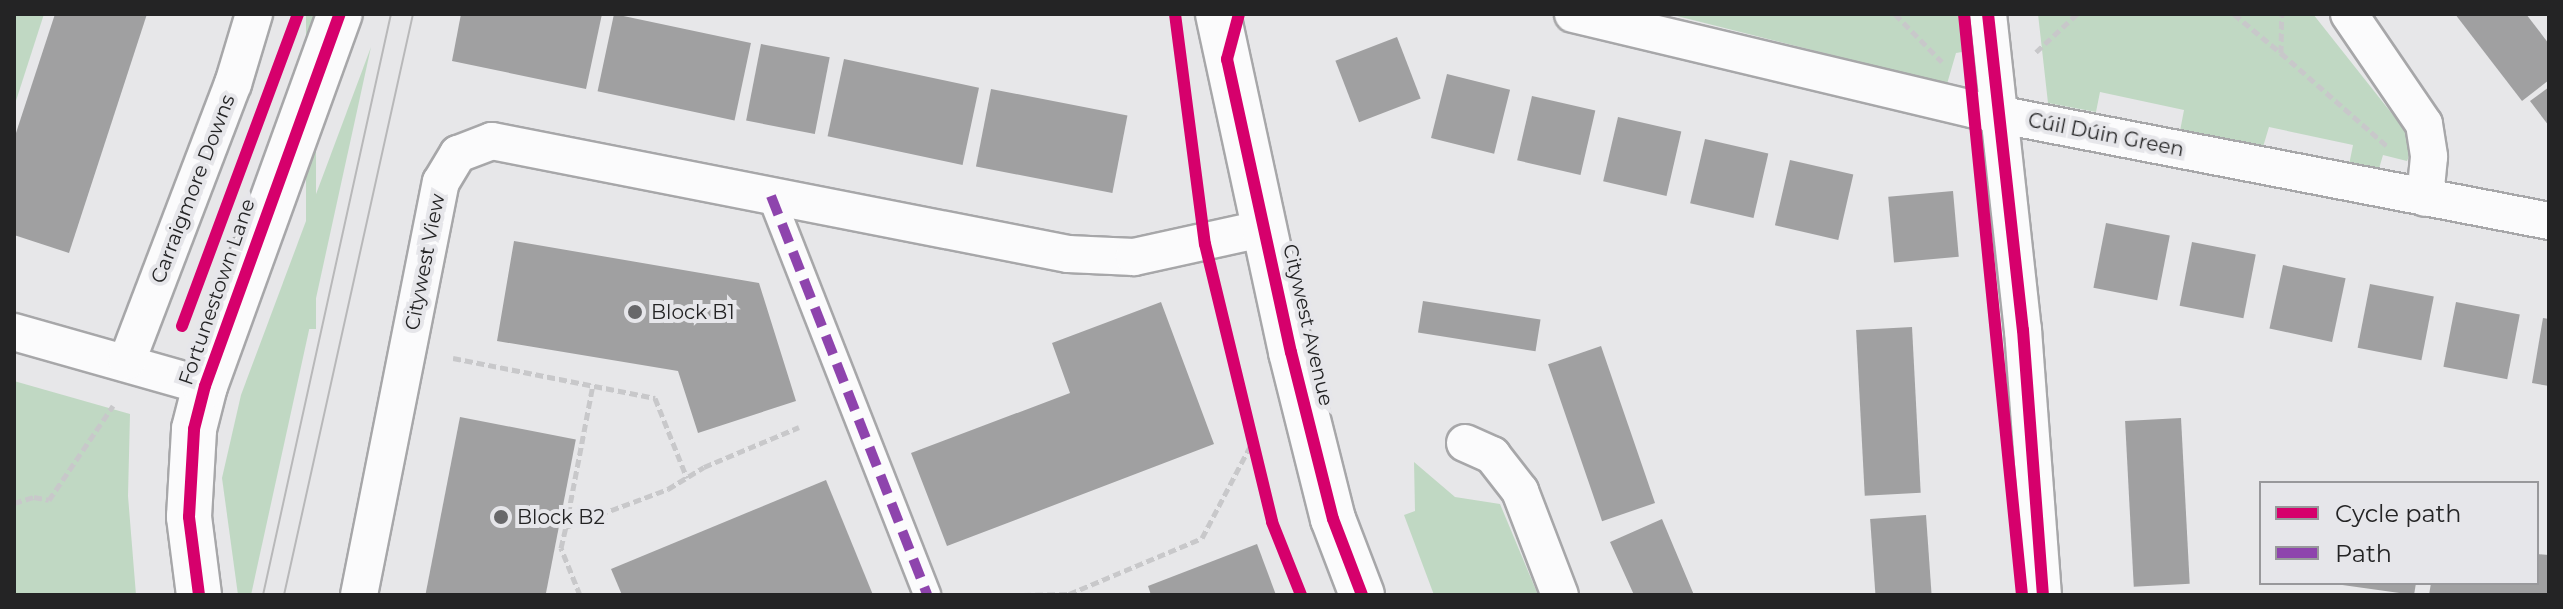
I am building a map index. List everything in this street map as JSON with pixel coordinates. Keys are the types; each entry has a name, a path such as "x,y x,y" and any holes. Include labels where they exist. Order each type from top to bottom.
{"street":[{"name":"Carraigmore Downs","path":"127,361 233,84 254,14"},
{"name":"Fortunestown Lane","path":"199,595 189,517 194,429 205,386 340,14"},
{"name":"Citywest Avenue","path":"1218,14 1333,519 1362,595"},
{"name":"Cúil Dúin Green","path":"1573,14 1998,114 2549,221"},
{"path":"1988,14 2025,354 2043,595"},
{"path":"2349,14 2424,124 2429,157 2425,198"},
{"name":"Citywest View","path":"359,595 441,182 458,154 492,141 1068,254 1158,254 1266,228"},
{"path":"771,196 927,595"},
{"path":"14,332 127,361 205,386"},
{"path":"1465,443 1492,455 1520,491 1560,595"}],"path":[{"path":"1895,14 1952,72"},
{"path":"2036,52 2077,14"},
{"path":"2234,14 2281,53 2378,144 2400,151"},
{"path":"2281,53 2282,14"},
{"path":"453,358 655,398 687,478"},
{"path":"580,595 561,548 593,385"},
{"path":"14,503 49,500 113,406"},
{"path":"566,527 687,478 799,427"},
{"path":"1249,427 1259,468"},
{"path":"1023,595 1069,594 1202,538 1253,441"}],"green space":[{"path":"14,14 44,14 14,107"},
{"path":"306,14 316,14 316,329 306,329"},
{"path":"1669,14 1959,14 1962,52 1956,53 1947,84"},
{"path":"2038,14 2313,14 2412,139 2412,149 2407,161 2383,155 2378,172 2349,165 2353,145 2269,127 2263,147 2180,131 2184,110 2100,92 2096,112 2048,103"},
{"path":"371,47 251,595 238,595 222,478 241,395"},
{"path":"14,381 130,414 128,496 136,595 14,593"},
{"path":"1414,462 1455,497 1500,504 1538,595 1434,595 1404,515 1415,511"}],"building":[{"path":"55,14 147,14 69,253 14,235 14,139"},
{"path":"461,14 602,14 586,89 452,61"},
{"path":"614,14 751,43 735,120 598,91"},
{"path":"2455,14 2526,14 2549,44 2549,80 2522,101"},
{"path":"1397,37 1421,99 1359,122 1335,61"},
{"path":"761,44 830,57 815,134 746,121"},
{"path":"844,59 979,88 963,165 828,136"},
{"path":"1447,74 1510,90 1494,154 1431,138"},
{"path":"2549,87 2549,126 2530,101"},
{"path":"991,89 1127,116 1112,193 976,167"},
{"path":"1532,96 1595,111 1580,175 1517,160"},
{"path":"1618,117 1681,132 1666,196 1603,181"},
{"path":"1705,139 1768,154 1753,218 1690,203"},
{"path":"1790,160 1853,175 1838,240 1775,225"},
{"path":"1953,191 1959,257 1894,262 1888,197"},
{"path":"2106,223 2170,235 2157,300 2093,288"},
{"name":"Block B1","path":"514,241 759,283 796,401 698,433 678,371 497,341"},
{"path":"2192,242 2256,254 2243,318 2180,306"},
{"path":"2283,265 2346,278 2332,342 2269,329"},
{"path":"2370,284 2434,296 2421,360 2358,348"},
{"path":"1423,301 1541,320 1536,351 1418,333"},
{"path":"1161,302 1214,444 947,546 911,453 1070,393 1052,343"},
{"path":"2456,302 2520,314 2507,379 2443,367"},
{"path":"2543,318 2549,319 2549,386 2532,383"},
{"path":"1912,327 1921,493 1865,496 1856,330"},
{"path":"1601,346 1655,503 1602,521 1548,364"},
{"name":"Block B2","path":"460,417 576,440 546,595 425,595"},
{"path":"2181,418 2190,584 2134,587 2125,421"},
{"path":"826,480 873,595 622,595 611,569"},
{"path":"1926,515 1932,595 1875,595 1870,519"},
{"path":"1662,519 1694,595 1634,595 1610,542"},
{"path":"1257,544 1276,595 1151,595 1148,586"},
{"path":"2539,554 2549,555 2549,595 2429,595 2431,585 2539,585"},
{"path":"2342,585 2416,585 2414,595"}],"tram line":[{"path":"263,595 391,14"},
{"path":"284,595 413,14"}],"marked path":[{"path":"771,196 927,595"}],"cycle path":[{"path":"182,326 298,14"},
{"path":"199,595 189,517 194,429 205,386 340,14"},
{"path":"1175,14 1205,244 1272,522 1301,595"},
{"path":"1239,14 1227,59 1291,352 1333,519 1362,595"},
{"path":"1964,14 2022,595"},
{"path":"1988,14 2023,330 2043,595"}],"place":[{"name":"Block B1","path":"635,312"},
{"name":"Block B2","path":"501,517"}]}
